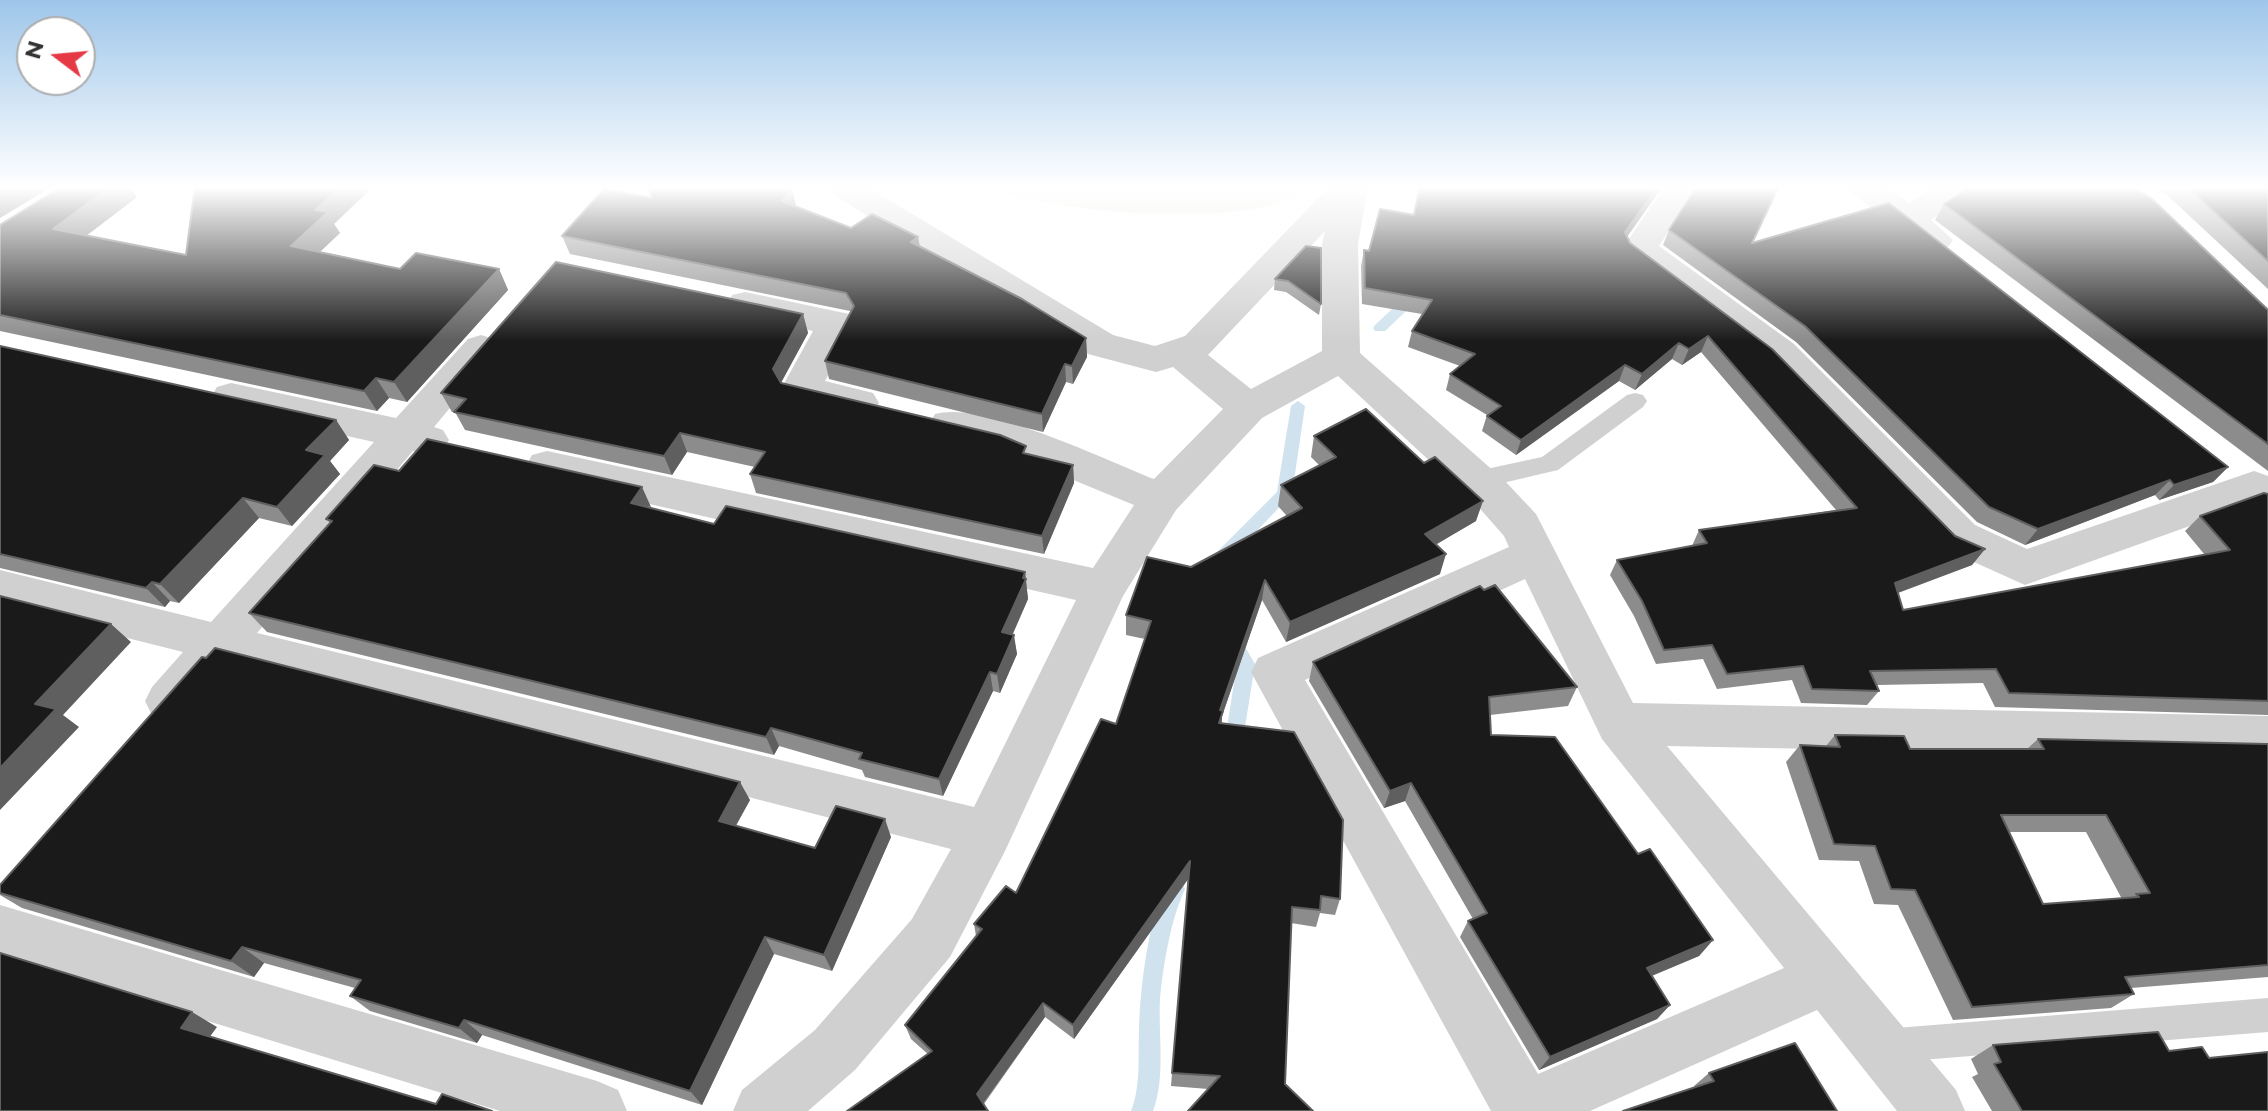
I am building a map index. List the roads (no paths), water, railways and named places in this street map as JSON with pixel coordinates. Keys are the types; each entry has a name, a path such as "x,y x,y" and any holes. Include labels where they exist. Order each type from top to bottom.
{"street":[{"path":"927,238 1101,345 1156,359 1198,345 1300,238"},
{"path":"1341,238 1341,357 1477,480 1521,526 1619,724 1824,979 1935,1111"},
{"path":"1647,238 1640,249 1780,353 1960,537 2025,568 2261,492"},
{"path":"1931,238 1958,258"},
{"path":"711,298 836,323 801,389 1013,439 1161,499"},
{"path":"136,737 505,322"},
{"path":"1179,352 1248,408"},
{"path":"763,1111 835,1050 931,938 987,834 1104,588 1161,499 1248,408 1341,357"},
{"path":"202,391 467,448"},
{"path":"2217,458 2261,492"},
{"path":"513,459 1104,588"},
{"path":"1534,555 1275,672 1523,1110 1824,979"},
{"path":"0,588 987,834"},
{"path":"1619,724 2268,737"},
{"path":"0,931 597,1111"}],"lane":[{"path":"1477,480 1549,464 1635,401"},
{"path":"1881,1047 2268,1015"}],"waterway":[{"path":"1380,328 1414,296"},
{"path":"1222,557 1284,494 1298,406"},
{"path":"1231,638 1246,664 1233,746"},
{"path":"1142,1111 1148,1095 1150,997 1168,901 1175,889"}]}
